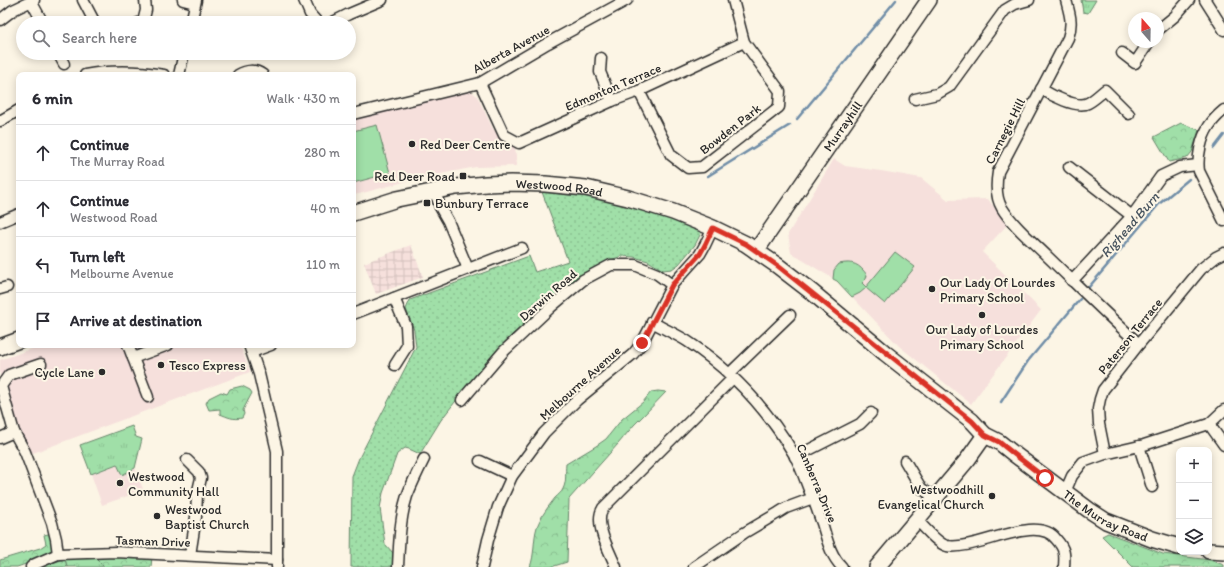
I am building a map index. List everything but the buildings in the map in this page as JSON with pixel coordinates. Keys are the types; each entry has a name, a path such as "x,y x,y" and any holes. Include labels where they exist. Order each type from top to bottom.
{"street":[{"path":"83,0 91,16"},
{"path":"145,0 145,16"},
{"path":"183,0 196,1 193,16"},
{"path":"304,0 312,16"},
{"path":"345,16 382,0"},
{"name":"Alberta Avenue","path":"356,113 480,83 548,42 628,0"},
{"path":"733,0 744,42"},
{"name":"Murrayhill","path":"756,251 929,0"},
{"path":"915,99 937,94 949,87 1005,10 1015,4 1029,0"},
{"name":"Carnegie Hill","path":"1066,0 1072,21 1071,31 998,172 996,184 997,196 1001,207 1019,229 1105,314 1139,344"},
{"path":"1164,25 1175,16 1189,0"},
{"path":"1205,0 1224,30"},
{"path":"0,20 13,10 32,1 40,16"},
{"name":"Edmonton Terrace","path":"480,83 504,135 519,143 612,101 639,91 744,42"},
{"name":"Bowden Park","path":"639,91 671,155 688,168 702,167 779,107 780,91 744,42"},
{"path":"1122,53 1135,63 1145,48"},
{"path":"601,58 600,72 612,101"},
{"path":"62,60 64,64"},
{"path":"180,72 182,60"},
{"path":"242,72 254,70 258,72"},
{"path":"101,72 136,72"},
{"path":"1041,89 1053,96 1080,106 1088,103 1105,90 1128,114"},
{"path":"1224,110 1206,130 1200,147 1198,165 1199,171 1224,221"},
{"path":"1,116 16,111"},
{"path":"1072,281 1132,216 1161,176 1180,167 1198,165"},
{"path":"1069,166 1132,216"},
{"name":"Westwood Road","path":"356,211 385,202 435,191 486,184 511,183 561,185 586,188 650,204 713,228 735,238 756,251"},
{"path":"435,191 440,207 448,221 468,269"},
{"path":"0,222 16,215"},
{"name":"Melbourne Avenue","path":"482,567 498,507 512,476 544,433 578,400 633,354 642,343 672,285 700,254 713,228"},
{"path":"356,313 522,248"},
{"name":"The Murray Road","path":"756,251 813,293 972,421 985,435 999,442 1106,521 1152,539 1176,546"},
{"name":"Paterson Terrace","path":"1105,454 1099,424 1098,409 1104,390 1139,344 1201,269 1216,257 1224,253"},
{"name":"Darwin Road","path":"462,400 503,352 551,307 583,280 611,265 635,265 657,274 672,285"},
{"path":"394,298 406,326 407,346 395,365"},
{"path":"616,567 600,524 600,513 603,508 790,315"},
{"name":"Canberra Drive","path":"652,322 686,341 719,364 761,407 795,457 813,498 830,550 834,558 842,567"},
{"path":"0,347 16,341"},
{"path":"129,348 148,397"},
{"path":"133,358 160,348"},
{"path":"251,349 259,374 277,451 277,564"},
{"path":"41,364 9,375 1,386 14,432 25,452 52,524 58,554"},
{"path":"1065,492 1072,476 1083,462 1105,454 1139,446 1209,424 1224,410"},
{"path":"795,457 860,424 871,413"},
{"path":"1209,424 1224,445"},
{"path":"0,438 14,432"},
{"path":"877,567 968,459 985,435"},
{"path":"1139,446 1152,487"},
{"path":"398,567 400,533 404,510 408,495 424,459"},
{"path":"187,460 199,472 201,478 196,502 196,518 190,555"},
{"path":"480,461 512,476"},
{"path":"905,461 921,488 935,498"},
{"path":"694,567 744,532 786,508 813,498"},
{"path":"917,520 932,536 946,546 960,546 1022,530 1042,529 1053,534 1059,542 1065,554 1064,567"},
{"path":"1212,551 1224,552"},
{"name":"Tasman Drive","path":"31,567 58,554 116,552 190,555 277,564"}],"shaded area":[{"path":"471,91 477,96 493,129 505,141 515,146 517,166 476,167 415,179 356,194 356,118"},
{"name":"Our Lady Of Lourdes Primary School","path":"834,159 845,166 921,178 948,200 988,199 1007,225 982,252 1041,310 971,404 899,346 837,281 791,253 788,234"},
{"path":"411,245 423,277 376,294 364,263"},
{"path":"34,348 241,348 250,372 33,453 25,447 0,386 0,360"},
{"path":"117,464 122,475 135,468 145,494 139,492 102,505 91,474"}],"green space":[{"path":"1081,0 1096,0 1088,13 1083,12"},
{"path":"1181,123 1199,130 1192,152 1187,158 1169,162 1154,137"},
{"path":"377,125 390,173 356,182 356,130"},
{"path":"542,192 596,198 635,207 698,227 701,233 695,245 679,264 672,269 663,270 648,261 634,257 622,256 605,262 589,271 551,307 512,335 502,349 462,393 441,420 420,454 405,448 397,454 383,493 380,508 385,544 394,554 393,567 351,567 352,476 359,458 416,347 414,330 406,309 410,300 529,256 535,272 568,261"},
{"path":"895,252 915,267 885,304 866,288 852,297 837,281 833,279 834,270 839,264 852,263 861,268 867,275 866,279 862,283 866,287"},
{"path":"242,386 250,390 252,393 243,410 244,414 242,418 233,418 220,414 220,409 209,410 206,403 209,398 221,392 227,394 230,389"},
{"path":"651,392 666,392 634,425 569,499 567,562 551,567 530,567 533,557 537,527 547,508 561,492 564,486 566,464 606,439 622,419 643,402"},
{"path":"132,426 136,437 142,439 135,468 122,475 117,464 91,474 80,445"},
{"path":"52,533 55,550 49,556 17,567 0,567 0,560 40,548 46,544 44,535"},
{"path":"1108,533 1163,554 1210,560 1224,565 1224,567 1133,567 1102,536"},
{"path":"94,556 105,567 67,567 65,559"},
{"path":"94,556 152,557 151,567 105,567"},
{"path":"65,559 67,567 40,567 42,566"}],"waterway":[{"path":"797,119 896,0"},
{"path":"708,176 790,125"},
{"name":"Righead Burn","path":"1214,148 1224,135"},
{"name":"Righead Burn","path":"1089,287 1159,204 1189,179"},
{"name":"Righead Burn","path":"1001,402 1028,361 1080,299"}],"place":[{"name":"Red Deer Centre","path":"412,144"},
{"name":"Red Deer Road","path":"463,176"},
{"name":"Bunbury Terrace","path":"427,203"},
{"name":"Our Lady Of Lourdes Primary School","path":"932,289"},
{"name":"Our Lady of Lourdes Primary School","path":"982,315"},
{"name":"Tesco Express","path":"161,365"},
{"name":"Cycle Lane","path":"102,372"},
{"name":"Westwood Community Hall","path":"120,483"},
{"name":"Westwoodhill Evangelical Church","path":"992,496"},
{"name":"Westwood Baptist Church","path":"157,516"}],"route":[{"path":"642,343 672,285 700,254 713,228 746,244 778,266 972,421 985,435 999,442 1045,478"}]}
